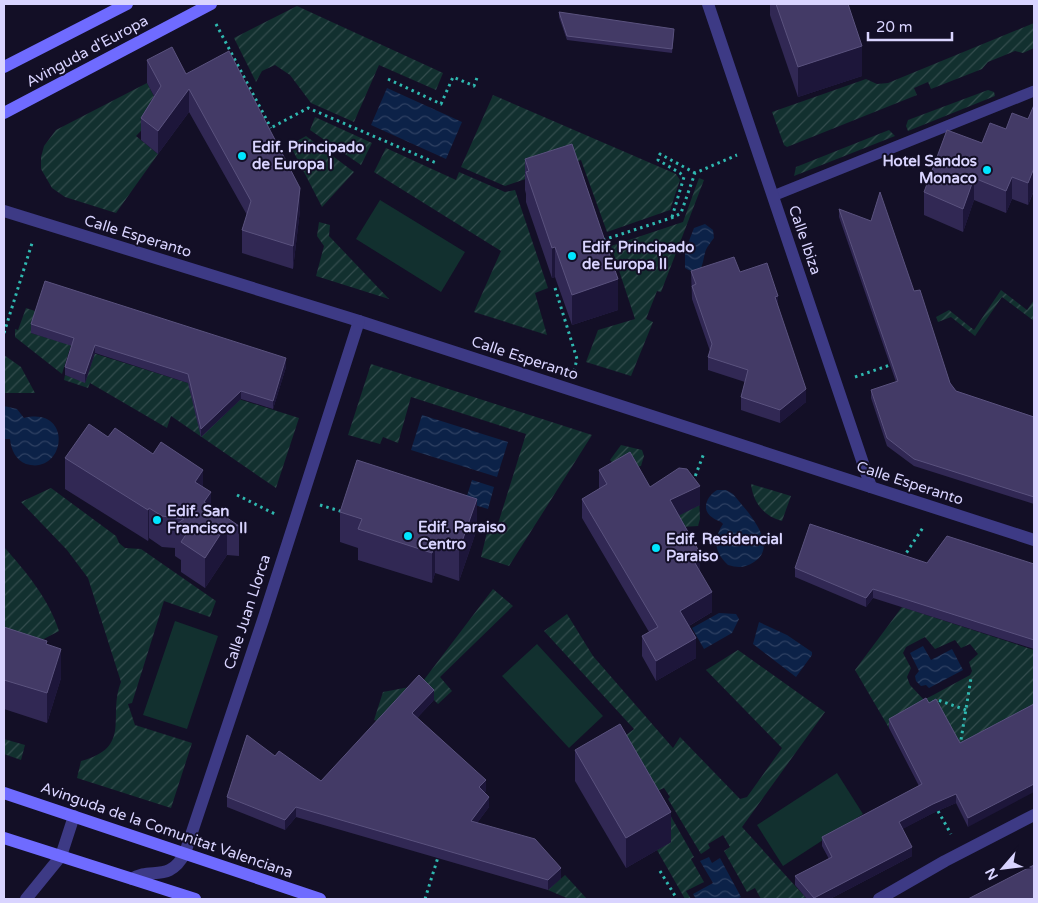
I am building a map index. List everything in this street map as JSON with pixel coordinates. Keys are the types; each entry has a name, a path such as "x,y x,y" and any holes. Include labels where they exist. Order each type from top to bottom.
{"main road":[{"path":"4,67 127,4"},
{"name":"Avinguda d'Europa","path":"4,113 209,5"},
{"name":"Avinguda de la Comunitat Valenciana","path":"4,793 320,899"},
{"path":"4,838 195,899"}],"street":[{"name":"Calle Ibiza","path":"708,4 871,487"},
{"name":"Calle Esperanto","path":"4,211 359,321 1034,540"},
{"name":"Calle Juan Llorca","path":"132,879 145,873 162,874 182,859 185,853 263,620 300,499 359,321"},
{"path":"879,899 1034,815"},
{"path":"26,899 61,856 74,816"}],"lane":[{"path":"773,196 1034,91"}],"path":[{"path":"209,5 270,128"},
{"path":"388,80 441,104 453,77 474,86 478,75"},
{"path":"264,132 308,108 436,163"},
{"path":"603,240 672,218 681,212 695,173 757,148"},
{"path":"672,218 684,177 680,172 658,160 660,154 695,173"},
{"path":"4,333 39,222"},
{"path":"555,288 578,359 569,389"},
{"path":"836,383 890,365"},
{"path":"693,484 710,435"},
{"path":"237,495 292,524"},
{"path":"300,499 349,514"},
{"path":"900,564 935,508"},
{"path":"960,747 971,678"},
{"path":"926,704 938,700 966,710"},
{"path":"938,811 961,853"},
{"path":"425,899 439,852"},
{"path":"660,871 677,899"}],"green space":[{"path":"297,6 443,73 436,90 379,65 354,122 311,103 290,75 275,65 262,71 256,82 234,38"},
{"path":"1034,23 1034,48 1023,53 1015,51 988,62 982,69 931,89 928,82 914,88 917,95 787,147 784,145 772,112 866,79 877,84 888,83"},
{"path":"147,83 161,110 136,136 158,154 116,213 65,197 52,188 41,169 41,157 44,146 56,130"},
{"path":"988,90 994,92 995,96 908,131 906,126 908,120"},
{"path":"493,95 676,174 680,180 670,210 607,232 581,160 505,186 461,167"},
{"path":"315,117 372,143 361,165 310,130"},
{"path":"889,130 895,136 794,176 796,167"},
{"path":"306,136 354,172 322,207 290,145"},
{"path":"386,148 456,180 459,172 505,192 515,190 548,288 535,293 547,335 474,312 501,251 374,172"},
{"path":"699,178 704,180 661,292 657,291 646,319 653,322 631,376 586,362 598,330 635,319 611,246 683,222"},
{"path":"380,200 465,252 441,292 356,239"},
{"path":"319,222 330,225 329,236 389,299 316,276 324,246 317,236"},
{"path":"1001,290 1027,310 1034,300 1034,321 1002,297 975,336 951,317 938,322 936,317 949,310 974,330"},
{"path":"26,308 38,312 31,333 71,345 62,374 15,337 15,329 18,330"},
{"path":"74,347 299,418 276,488 171,416 167,428 90,383 88,388 64,380 65,375 85,382"},
{"path":"4,355 21,367 35,393 4,393"},
{"path":"371,364 592,435 509,566 481,557 489,524 497,527 526,434 411,397 398,443 383,437 380,444 348,435"},
{"path":"621,445 642,450 644,456 641,466 619,470 610,460"},
{"path":"751,484 791,496 782,521 764,512 754,497"},
{"path":"51,488 116,536 119,543 125,548 141,549 216,601 210,617 164,601 132,703 128,704 135,725 192,743 171,808 77,778 81,761 97,755 107,748 113,739 117,695 121,682 88,578 67,550 21,502"},
{"path":"699,496 700,519 698,526 682,527 670,520"},
{"path":"4,547 29,576 43,597 59,631 19,652 4,648"},
{"path":"493,589 513,606 440,677 452,691 438,704 419,685"},
{"path":"902,607 1034,650 1034,712 957,753 889,728 855,670","holes":["925,637 935,649 955,640 961,648 970,644 978,654 969,662 972,671 970,675 924,700 910,685 907,677 911,668 903,653 906,647"]},
{"path":"567,614 593,656 673,748 680,737 740,799 747,797 782,748 706,670 738,650 825,712 742,827 807,899 761,899 755,888 747,892 724,851 730,847 723,835 708,844 710,848 701,854 668,799 670,797 664,788 657,791 625,736 634,729 544,631"},
{"path":"175,621 218,636 187,729 143,715"},
{"path":"537,644 603,716 569,748 502,676"},
{"path":"419,685 384,723 374,720 383,692"},
{"path":"4,739 25,745 21,760 4,754"},
{"path":"837,773 863,814 783,866 757,825"},
{"path":"665,806 694,857 691,859 704,882 686,891 691,899 685,899 657,850 671,842"},
{"path":"565,875 587,899 569,899 548,890"}],"water":[{"path":"387,88 462,122 446,159 371,125"},
{"path":"705,224 713,230 714,238 706,249 701,268 695,272 691,271 685,268 685,251 694,228"},
{"path":"4,406 17,409 24,418 40,417 51,422 57,430 59,441 56,452 50,460 39,465 26,464 17,457 13,451 10,439 4,439"},
{"path":"422,415 508,442 497,477 411,450"},
{"path":"472,480 494,487 488,509 465,502"},
{"path":"717,490 726,490 733,494 758,527 764,546 761,555 748,565 738,567 728,565 720,555 716,540 723,524 709,515 706,507 708,499"},
{"path":"719,613 736,614 739,619 732,633 704,649 692,628"},
{"path":"759,622 787,635 812,652 812,655 796,677 753,644"},
{"path":"923,646 931,660 952,649 963,670 929,688 926,685 921,686 916,681 915,676 919,671 910,653"},
{"path":"709,857 712,863 720,858 741,897 736,899 696,899 693,894 713,883 700,861"}],"building":[{"path":"776,4 848,4 862,46 798,67"},
{"path":"559,12 674,29 672,49 567,36"},
{"path":"172,47 186,74 229,51 300,188 293,246 242,230 251,201 189,89 158,131 141,118 161,86 147,60"},
{"path":"1034,105 1034,168 1028,183 1012,177 1006,191 974,178 963,209 924,192 947,130 982,143 990,123 1006,129 1012,113 1028,119"},
{"name":"Edif. Principado de Europa II","path":"572,144 618,279 572,295 555,247 552,248 526,172 529,171 525,159"},
{"path":"880,192 914,291 920,290 950,383 956,391 1034,417 1034,497 914,459 887,438 871,390 898,381 839,209 871,221"},
{"path":"734,257 740,272 767,263 778,296 775,297 806,389 780,410 741,397 748,370 708,357 712,344 692,286 696,284 691,271"},
{"path":"45,281 286,358 273,401 241,391 201,429 188,374 95,345 85,374 65,367 74,338 31,324"},
{"path":"89,424 108,437 115,428 153,454 161,442 203,470 195,482 211,492 204,502 239,526 227,524 205,558 181,542 187,533 175,525 184,519 162,516 149,508 148,510 65,458"},
{"path":"630,452 650,487 679,468 687,469 700,486 670,500 700,553 692,558 712,592 680,611 696,638 656,661 642,636 658,627 582,499 607,484 599,470"},
{"path":"357,460 477,499 459,550 435,543 432,553 358,529 362,519 340,512"},
{"path":"810,524 927,563 947,536 1034,564 1034,640 873,589 866,598 795,568"},
{"path":"4,627 47,641 46,644 61,649 47,693 4,680"},
{"path":"419,675 434,690 412,713 486,780 479,787 489,797 471,821 535,839 561,868 548,880 296,807 285,820 227,797 247,735 275,756 279,751 321,781"},
{"path":"926,698 929,703 936,699 960,743 1034,704 1034,784 968,818 956,794 933,804 899,822 912,847 814,898 795,876 832,857 822,837 922,784 889,719"},
{"path":"620,724 671,812 626,838 575,750"},
{"path":"1034,865 1034,899 968,899"}],"place":[{"name":"Edif. Principado de Europa I","path":"242,156"},
{"name":"Hotel Sandos Monaco","path":"987,170"},
{"name":"Edif. Principado de Europa II","path":"572,256"},
{"name":"Edif. San Francisco II","path":"157,520"},
{"name":"Edif. Paraiso Centro","path":"408,536"},
{"name":"Edif. Residencial Paraiso","path":"656,548"}]}
